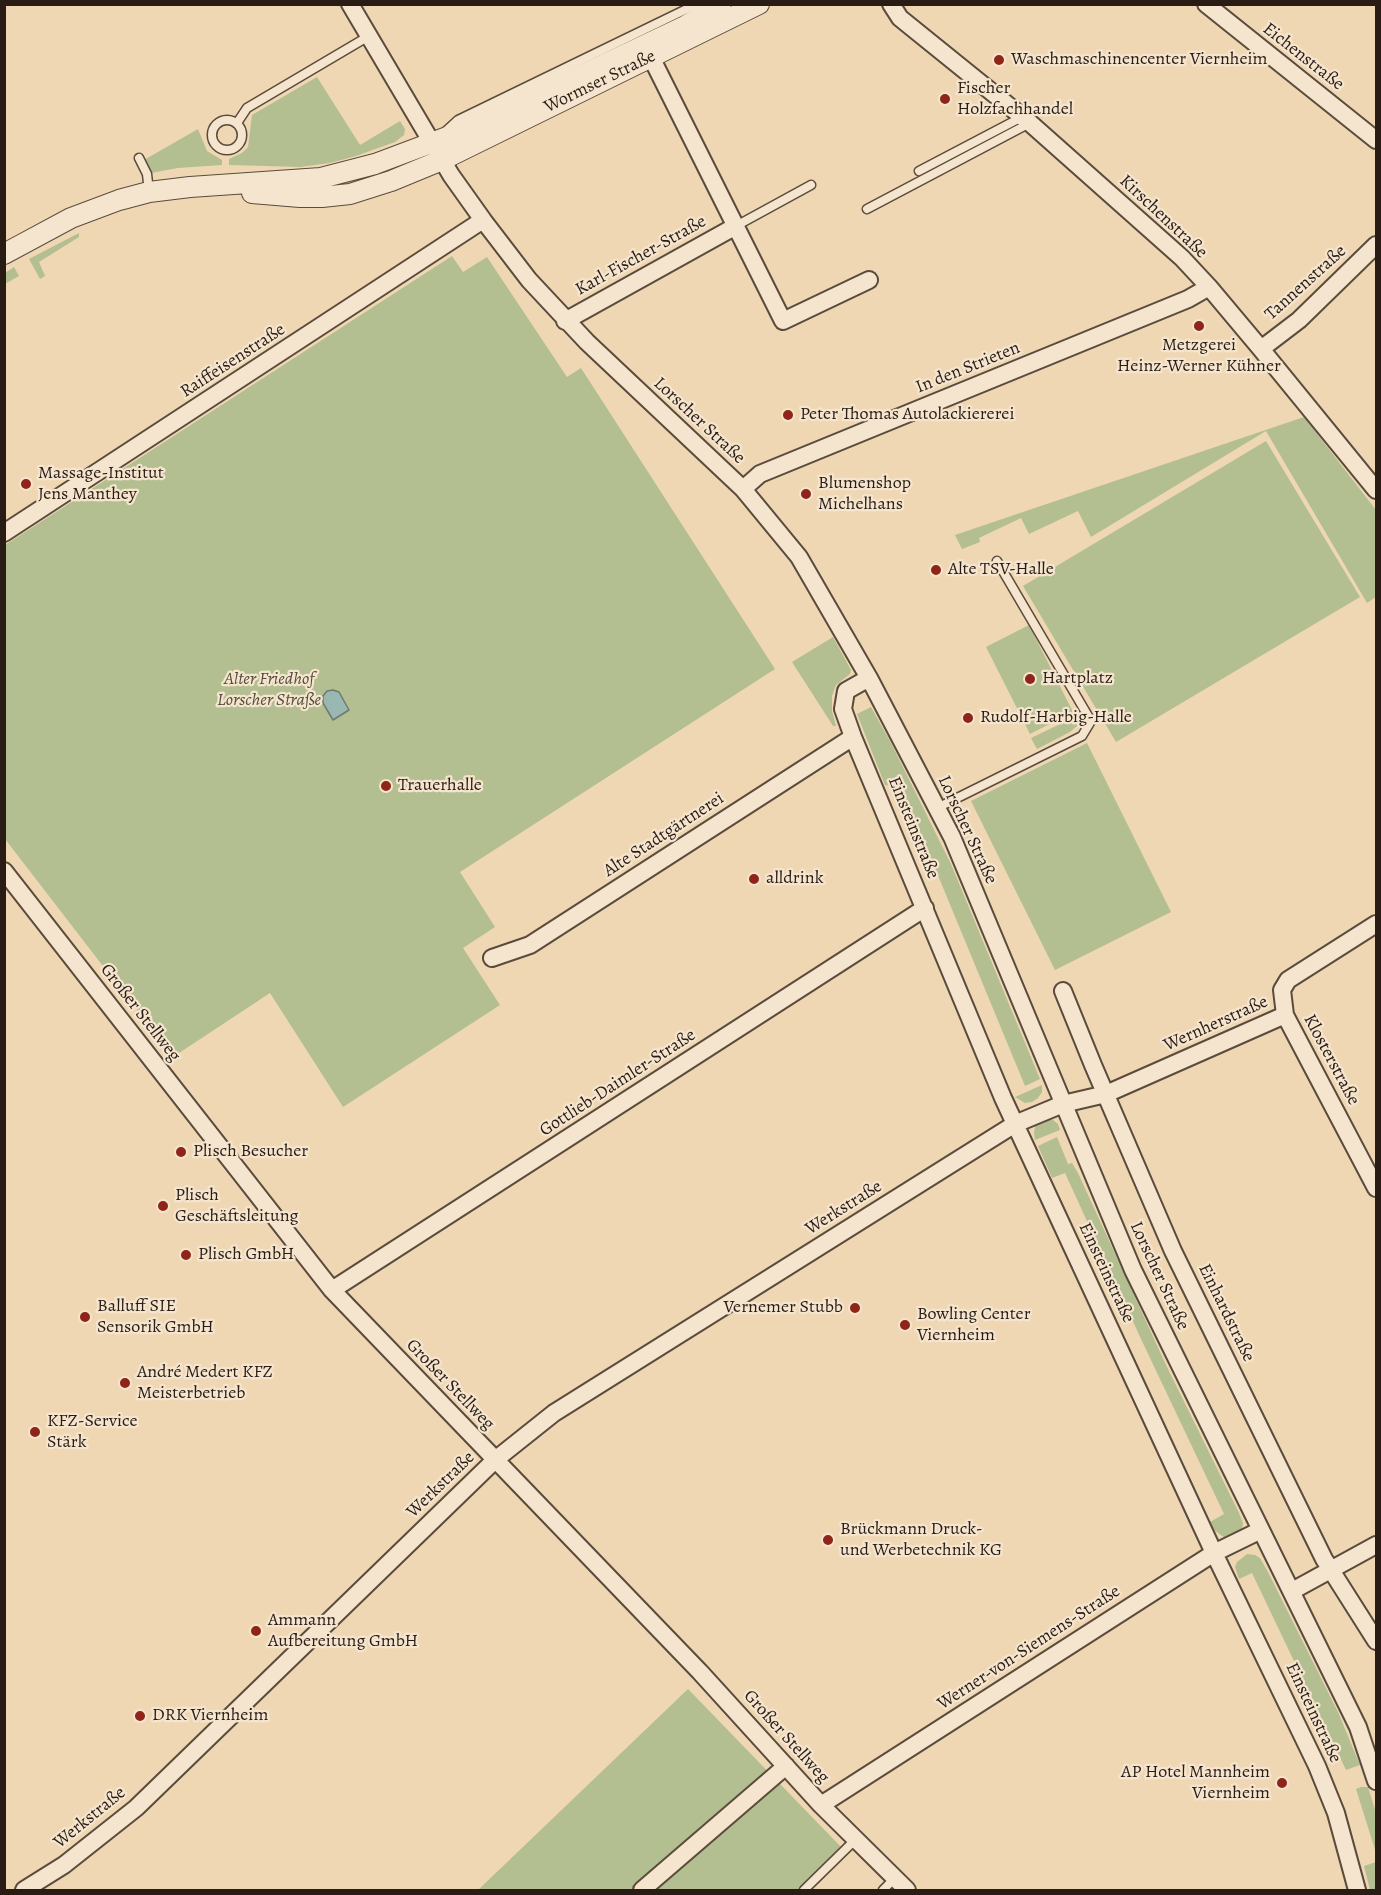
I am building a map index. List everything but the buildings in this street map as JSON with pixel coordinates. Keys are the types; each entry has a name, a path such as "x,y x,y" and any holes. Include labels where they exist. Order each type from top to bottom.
{"street":[{"name":"Lorscher Straße","path":"350,4 437,152 483,220 529,280 566,321 743,489 799,557 869,678 952,837 1133,1270 1358,1727 1377,1780"},
{"path":"4,254 71,218 119,200 149,192 321,178 375,164 437,152 463,131 686,26 721,4"},
{"name":"Wormser Straße","path":"437,152 651,57 759,4"},
{"name":"Kirschenstraße","path":"891,4 900,18 1026,120 1182,258 1209,287 1377,490"},
{"name":"Eichenstraße","path":"1206,4 1377,140"},
{"name":"Karl-Fischer-Straße","path":"651,57 783,321 868,280"},
{"name":"Raiffeisenstraße","path":"4,533 483,220"},
{"name":"Karl-Fischer-Straße","path":"566,321 736,226"},
{"name":"Tannenstraße","path":"1261,349 1299,320 1377,245"},
{"name":"In den Strieten","path":"743,489 760,474 1188,299 1209,287"},
{"name":"Einsteinstraße","path":"869,678 846,691 843,709 853,737 1003,1098 1214,1553 1317,1766 1336,1813 1357,1890"},
{"name":"Alte Stadtgärtnerei","path":"492,958 530,945 853,737"},
{"name":"Großer Stellweg","path":"4,871 332,1290 700,1672 821,1805 907,1890"},
{"name":"Gottlieb-Daimler-Straße","path":"332,1290 925,908"},
{"name":"Wernherstraße","path":"1063,1104 1106,1094 1285,1015 1282,990 1288,980 1377,924"},
{"name":"Einhardstraße","path":"1063,991 1173,1251 1331,1571 1377,1641"},
{"name":"Klosterstraße","path":"1285,1015 1377,1188"},
{"name":"Werkstraße","path":"24,1890 64,1865 136,1808 495,1460 554,1413 1015,1124 1063,1104"},
{"name":"Werner-von-Siemens-Straße","path":"821,1805 1214,1553 1261,1530"},
{"path":"1292,1591 1377,1545"},
{"path":"642,1890 786,1766"}],"lane":[{"path":"437,152 458,120 696,4"},
{"path":"237,123 247,108 369,36"},
{"path":"919,171 1026,120"},
{"path":"867,210 1026,120"},
{"path":"139,158 147,174 149,192"},
{"path":"736,226 811,185"},
{"path":"937,808 1082,736 1091,721 997,561"},
{"path":"804,1890 856,1839"},
{"path":"883,1890 895,1878"}],"green space":[{"path":"317,77 360,145 400,121 405,129 404,135 395,142 330,163 300,167 229,165 229,159 242,153 248,147 252,115"},
{"path":"198,129 207,151 222,160 222,165 178,168 151,173 144,160"},
{"path":"402,160 405,168 353,185 303,189"},
{"path":"79,233 79,237 39,262 45,276 40,279 29,259"},
{"name":"Alter Friedhof Lorscher Straße","path":"452,256 463,272 487,257 567,377 581,368 775,669 460,872 495,927 463,948 500,1005 343,1107 270,993 173,1057 5,839 5,545"},
{"path":"14,267 19,276 5,284 5,273"},
{"path":"1304,417 1376,510 1376,597 1367,603 1266,431 1091,537 1078,511 1029,534 1021,518 979,538 980,542 962,549 955,535"},
{"path":"1266,441 1360,597 1116,742 1023,586"},
{"name":"Hartplatz","path":"1029,625 1073,712 1030,734 986,647"},
{"path":"833,637 851,670 850,674 836,685 832,696 832,711 836,726 833,726 792,662"},
{"path":"871,707 951,864 1040,1079 1025,1086 906,798 904,788 885,785 857,714"},
{"path":"1079,715 1077,726 1070,732 1037,749 1031,738"},
{"path":"1087,743 1171,912 1055,970 971,801"},
{"path":"1042,1085 1042,1092 1032,1102 1025,1103 1015,1097"},
{"path":"1047,1119 1058,1124 1060,1130 1035,1140 1035,1126"},
{"path":"1057,1137 1068,1164 1072,1163 1078,1173 1167,1367 1239,1513 1243,1523 1242,1530 1231,1538 1225,1538 1214,1530 1210,1522 1224,1514 1065,1173 1052,1178 1038,1146"},
{"path":"1247,1554 1260,1558 1268,1572 1338,1712 1360,1765 1346,1770 1252,1573 1239,1579 1235,1567 1237,1562"},
{"path":"688,1689 845,1851 803,1890 478,1890"},
{"path":"1368,1787 1376,1813 1376,1853 1356,1789"},
{"path":"1376,1862 1376,1890 1370,1890 1364,1866"}],"water":[{"path":"327,691 339,692 349,710 333,720 323,703 323,696"}],"place":[{"name":"Waschmaschinencenter Viernheim","path":"999,60"},
{"name":"Fischer Holzfachhandel","path":"945,99"},
{"name":"Metzgerei Heinz-Werner Kühner","path":"1199,326"},
{"name":"Peter Thomas Autolackiererei","path":"788,415"},
{"name":"Massage-Institut Jens Manthey","path":"26,484"},
{"name":"Blumenshop Michelhans","path":"806,494"},
{"name":"Alte TSV-Halle","path":"936,570"},
{"name":"Hartplatz","path":"1030,679"},
{"name":"Rudolf-Harbig-Halle","path":"968,718"},
{"name":"Trauerhalle","path":"386,786"},
{"name":"alldrink","path":"754,879"},
{"name":"Plisch Besucher","path":"181,1152"},
{"name":"Plisch Geschäftsleitung","path":"163,1206"},
{"name":"Plisch GmbH","path":"186,1255"},
{"name":"Vernemer Stubb","path":"855,1308"},
{"name":"Balluff SIE Sensorik GmbH","path":"85,1317"},
{"name":"Bowling Center Viernheim","path":"905,1325"},
{"name":"André Medert KFZ Meisterbetrieb","path":"125,1383"},
{"name":"KFZ-Service Stärk","path":"35,1432"},
{"name":"Brückmann Druck- und Werbetechnik KG","path":"828,1540"},
{"name":"Ammann Aufbereitung GmbH","path":"256,1631"},
{"name":"DRK Viernheim","path":"140,1716"},
{"name":"AP Hotel Mannheim Viernheim","path":"1282,1783"}]}
